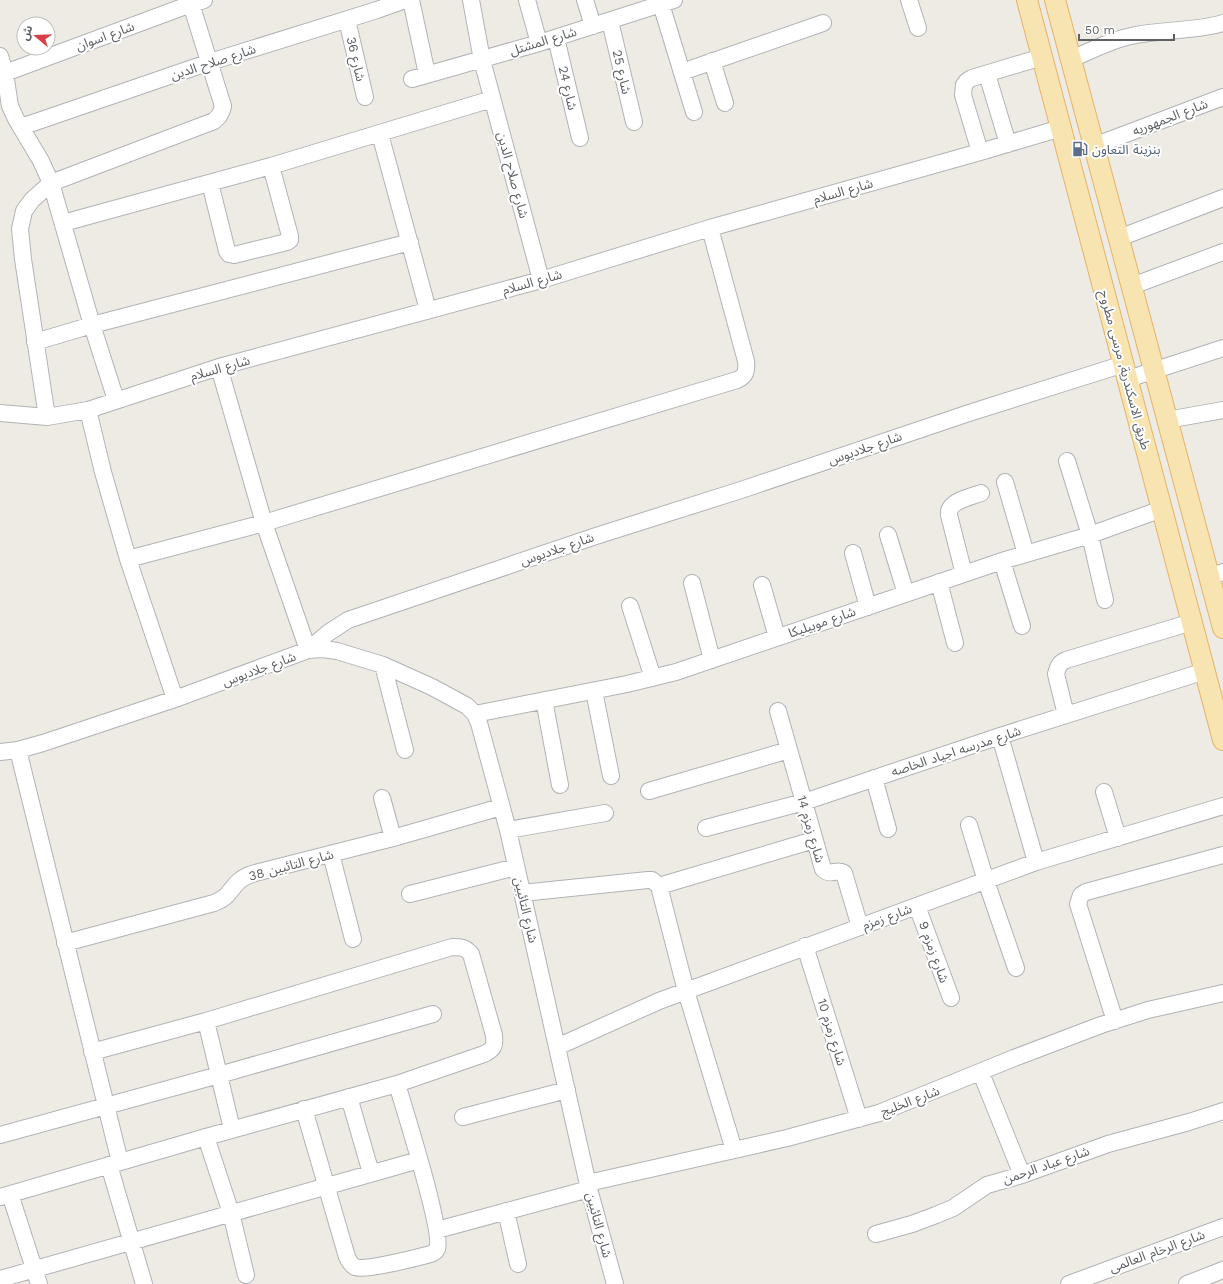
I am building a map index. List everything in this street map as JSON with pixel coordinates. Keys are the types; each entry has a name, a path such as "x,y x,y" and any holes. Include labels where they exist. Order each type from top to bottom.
{"main road":[{"name":"طريق الاسكندرية, مرسى مطروح","path":"1027,0 1223,740"},
{"path":"1055,0 1167,420 1216,575 1223,628"},
{"path":"1116,333 1142,325"}],"street":[{"name":"شارع صلاح الدين","path":"21,127 210,62 347,20 405,0"},
{"path":"411,0 427,74"},
{"name":"شارع صلاح الدين","path":"471,0 482,60 541,280"},
{"path":"527,0 539,43"},
{"path":"585,0 593,26"},
{"path":"909,0 918,28"},
{"path":"47,417 23,259 20,229 24,211 32,200 51,184 214,121 219,116 223,106 210,62 198,2"},
{"name":"شارع اسوان","path":"5,73 198,2"},
{"path":"668,2 682,72 694,112"},
{"name":"شارع المشتل","path":"412,79 482,60 610,21 639,5 668,2"},
{"name":"شارع 36","path":"347,20 365,97"},
{"name":"شارع 25","path":"610,21 634,122"},
{"path":"682,72 823,23"},
{"path":"1071,60 1120,39 1132,36 1201,28 1223,23"},
{"name":"شارع 24","path":"556,38 580,138"},
{"path":"0,56 5,73 10,106 41,161 51,184 92,325 116,400"},
{"path":"980,152 963,95 964,85 967,81 1042,57"},
{"path":"712,61 725,103"},
{"path":"987,74 1008,144"},
{"name":"شارع الجمهوريه","path":"1094,146 1223,97"},
{"path":"63,223 271,166 492,99"},
{"name":"شارع السلام","path":"0,412 47,417 88,410 219,367 541,280 710,228 1061,128"},
{"path":"380,134 428,310"},
{"path":"210,183 226,251 229,254 234,255 287,242 290,240 290,236 271,166"},
{"path":"1119,238 1223,198"},
{"path":"128,559 264,523 742,378 746,373 746,362 710,228"},
{"path":"35,342 92,325 410,242"},
{"path":"1132,286 1223,252"},
{"name":"شارع جلاديوس","path":"0,752 18,750 43,743 175,699 308,650 328,633 348,620 596,536 748,488 969,413 1126,372 1154,371 1223,348"},
{"path":"219,367 264,523 308,650 322,649 337,651 383,665 448,695 467,706 476,714"},
{"path":"88,410 103,472 128,559 175,699"},
{"path":"1167,420 1223,410"},
{"path":"1068,461 1090,535 1105,600"},
{"path":"1006,482 1026,554"},
{"path":"964,574 949,515 949,509 953,504 981,493"},
{"name":"شارع موبيليكا","path":"476,714 594,691 676,672 1002,561 1090,535 1162,509"},
{"path":"888,535 906,594"},
{"path":"853,553 868,607"},
{"path":"1002,561 1022,626"},
{"path":"939,582 955,644"},
{"path":"692,583 712,660"},
{"path":"762,584 777,638"},
{"path":"630,606 653,678"},
{"path":"1066,714 1056,674 1061,662 1192,622"},
{"path":"383,665 405,750"},
{"name":"شارع مدرسه اجياد الخاصه","path":"706,828 804,802 1066,714 1204,671"},
{"path":"594,691 611,776"},
{"path":"544,700 560,785"},
{"name":"شارع زمزم 14","path":"778,711 823,869 827,873 841,871 846,874 860,927"},
{"name":"شارع التائبين","path":"476,714 508,830 589,1186 615,1284"},
{"path":"1000,736 1036,862"},
{"path":"18,750 106,1106 115,1164 132,1242 144,1284"},
{"path":"649,791 789,750"},
{"path":"874,778 888,829"},
{"path":"1104,792 1118,838"},
{"path":"382,798 393,838"},
{"name":"شارع زمزم","path":"557,1047 659,1001 1036,862 1223,806"},
{"name":"شارع التائبين 38","path":"66,943 214,904 228,895 239,881 247,876 259,872 393,838 501,807"},
{"path":"508,830 605,813"},
{"path":"969,825 986,881 1016,968"},
{"path":"659,886 814,840"},
{"path":"331,854 353,938"},
{"path":"1115,1021 1078,904 1081,895 1086,892 1223,855"},
{"path":"410,894 516,867"},
{"path":"522,893 648,880 652,880 659,886 686,991 734,1150"},
{"name":"شارع زمزم 9","path":"917,906 951,998"},
{"name":"شارع زمزم 10","path":"805,946 859,1119"},
{"path":"36,1277 5,1195 232,1129 397,1084 484,1054 494,1047 495,1042 471,954 466,949 461,947 452,947 206,1022 92,1052"},
{"name":"شارع الخليج","path":"437,1230 589,1186 787,1138 879,1113 1055,1042 1115,1021 1148,1010 1223,994"},
{"path":"0,1135 433,1014"},
{"path":"206,1022 232,1129"},
{"path":"980,1073 1022,1175"},
{"path":"304,1109 347,1257 351,1264 355,1267 369,1267 434,1253 438,1248 437,1230 397,1084"},
{"path":"464,1117 567,1090"},
{"path":"349,1097 371,1173"},
{"name":"شارع عباد الرحمن","path":"876,1234 912,1224 953,1208 987,1185 1022,1175 1108,1144 1190,1122 1223,1111"},
{"path":"206,1137 231,1213 246,1275"},
{"path":"0,1279 36,1277 132,1242 419,1160"},
{"path":"506,1211 518,1264"},
{"name":"شارع الرخام العالمى","path":"1069,1284 1223,1227"},
{"path":"1187,1284 1223,1270"}],"place":[{"name":"بنزينة التعاون","path":"1080,149"}]}
